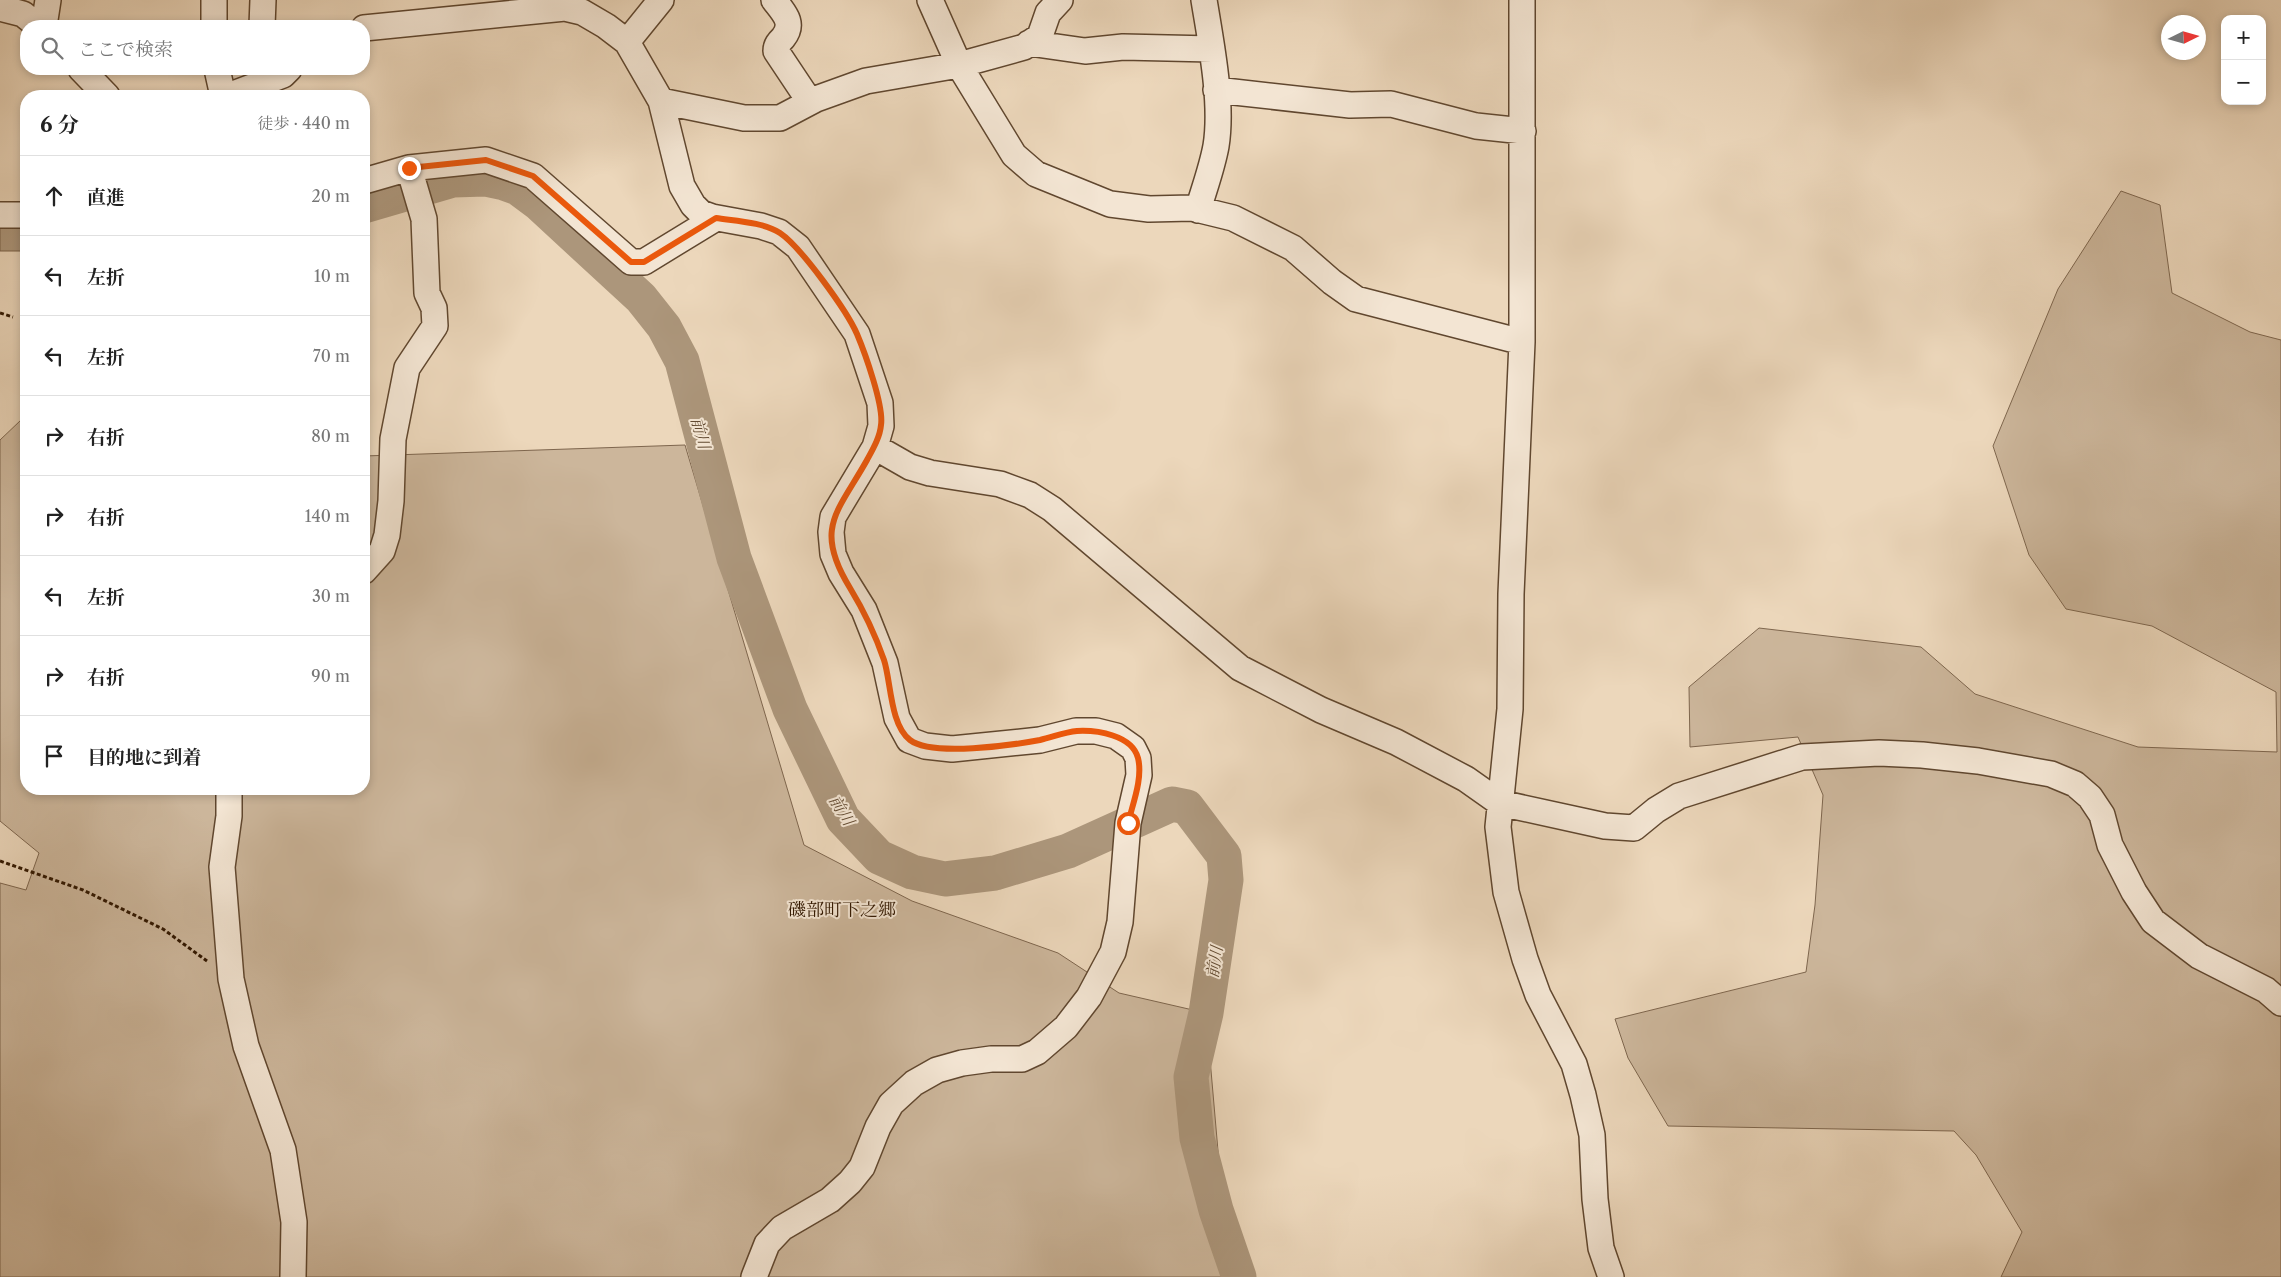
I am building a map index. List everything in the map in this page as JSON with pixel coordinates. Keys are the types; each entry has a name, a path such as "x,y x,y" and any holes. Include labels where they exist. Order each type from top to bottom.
{"street":[{"path":"45,20 48,0"},
{"path":"214,0 214,20"},
{"path":"262,20 263,0"},
{"path":"627,42 661,0"},
{"path":"774,0 787,17 790,25 789,31 776,46 776,52 810,102"},
{"path":"930,0 959,65 1014,155 1036,174 1110,204 1149,209 1198,210 1234,218 1284,244 1356,299 1522,342"},
{"path":"662,101 744,118 780,118 810,102 866,81 959,65 997,56 1029,43 1040,36 1048,13 1060,0"},
{"path":"1198,210 1216,146 1216,90 1212,48 1204,0"},
{"path":"1522,0 1522,342 1510,594 1510,709 1498,827 1506,892 1525,959 1538,995 1574,1064 1583,1095 1592,1136 1595,1199 1602,1248 1611,1277"},
{"path":"370,27 448,10 560,4 582,12 606,26 627,42 662,101 682,186 693,205 701,213 716,218 761,226 779,232 798,247 848,318 857,334 880,403 881,426 874,447 833,517 831,532 833,554 840,573 864,610 885,663 891,701 897,718 909,740 925,746 952,749 1040,740 1076,731 1096,731 1116,736 1133,748 1138,758 1139,774 1128,823 1120,922 1113,952 1102,974 1066,1027 1037,1052 1022,1059 991,1059 962,1063 937,1070 914,1083 891,1104 878,1127 862,1167 850,1182 830,1200 782,1228 767,1244 754,1277"},
{"path":"0,8 23,14 30,20"},
{"path":"1029,43 1085,51 1123,47 1212,48"},
{"path":"87,75 100,90"},
{"path":"218,75 222,90"},
{"path":"240,90 270,75"},
{"path":"1216,90 1350,105 1391,104 1476,126 1523,131"},
{"path":"370,178 409,168 486,160 533,176 631,262 644,262 716,218"},
{"path":"370,565 382,552 387,535 391,501 393,439 407,368 435,326 434,308 427,293 424,219 409,168"},
{"path":"0,215 20,215"},
{"path":"874,447 910,467 930,473 1000,484 1030,495 1052,509 1240,668 1320,710 1396,742 1466,779 1500,803 1605,826 1634,828 1656,810 1679,796 1802,757 1879,753 1922,755 1978,761 2051,774 2075,784 2090,797 2102,815 2110,845 2153,921 2199,956 2266,990 2281,1003"},
{"path":"229,795 229,816 222,867 231,979 246,1046 283,1150 294,1222 293,1277"}],"path":[{"path":"0,313 13,318"},
{"path":"0,861 83,890 163,929 231,979"}],"shaded area":[{"path":"2121,191 2160,205 2172,293 2250,332 2281,340 2281,1277 2001,1277 2022,1232 1976,1155 1954,1131 1668,1126 1628,1058 1615,1019 1806,972 1815,905 1823,795 1798,737 1690,747 1689,687 1759,628 1921,647 1975,694 2138,747 2277,752 2276,692 2152,626 2066,609 2029,555 1993,446 2058,289"},
{"path":"20,421 20,795 370,795 370,456 685,445 804,845 912,901 1058,953 1119,993 1206,1013 1229,1277 0,1277 0,883 26,890 39,853 0,821 0,440"}],"water":[{"path":"398,180 406,206 370,216 370,188"},
{"path":"0,227 20,227 20,251 0,251"}],"waterway":[{"name":"前川","path":"370,204 453,180 485,179 518,188 538,203 641,298 664,327 682,361 734,558 790,709 843,819 879,857 912,872 945,879 995,873 1068,851 1172,804 1187,807 1224,856 1226,880 1206,1013 1191,1077 1197,1138 1216,1210 1239,1277"}],"district":[{"name":"磯部町下之郷","path":"842,910"}],"route":[{"path":"409,168 486,160 533,176 631,262 644,262 716,218 761,226 779,232 798,247 848,318 857,334 880,403 881,426 874,447 858,477 841,501 833,517 831,532 833,554 840,573 864,610 885,663 891,701 897,718 909,740 925,746 952,749 1040,740 1076,731 1096,731 1116,736 1133,748 1138,758 1139,774 1128,823"}]}
